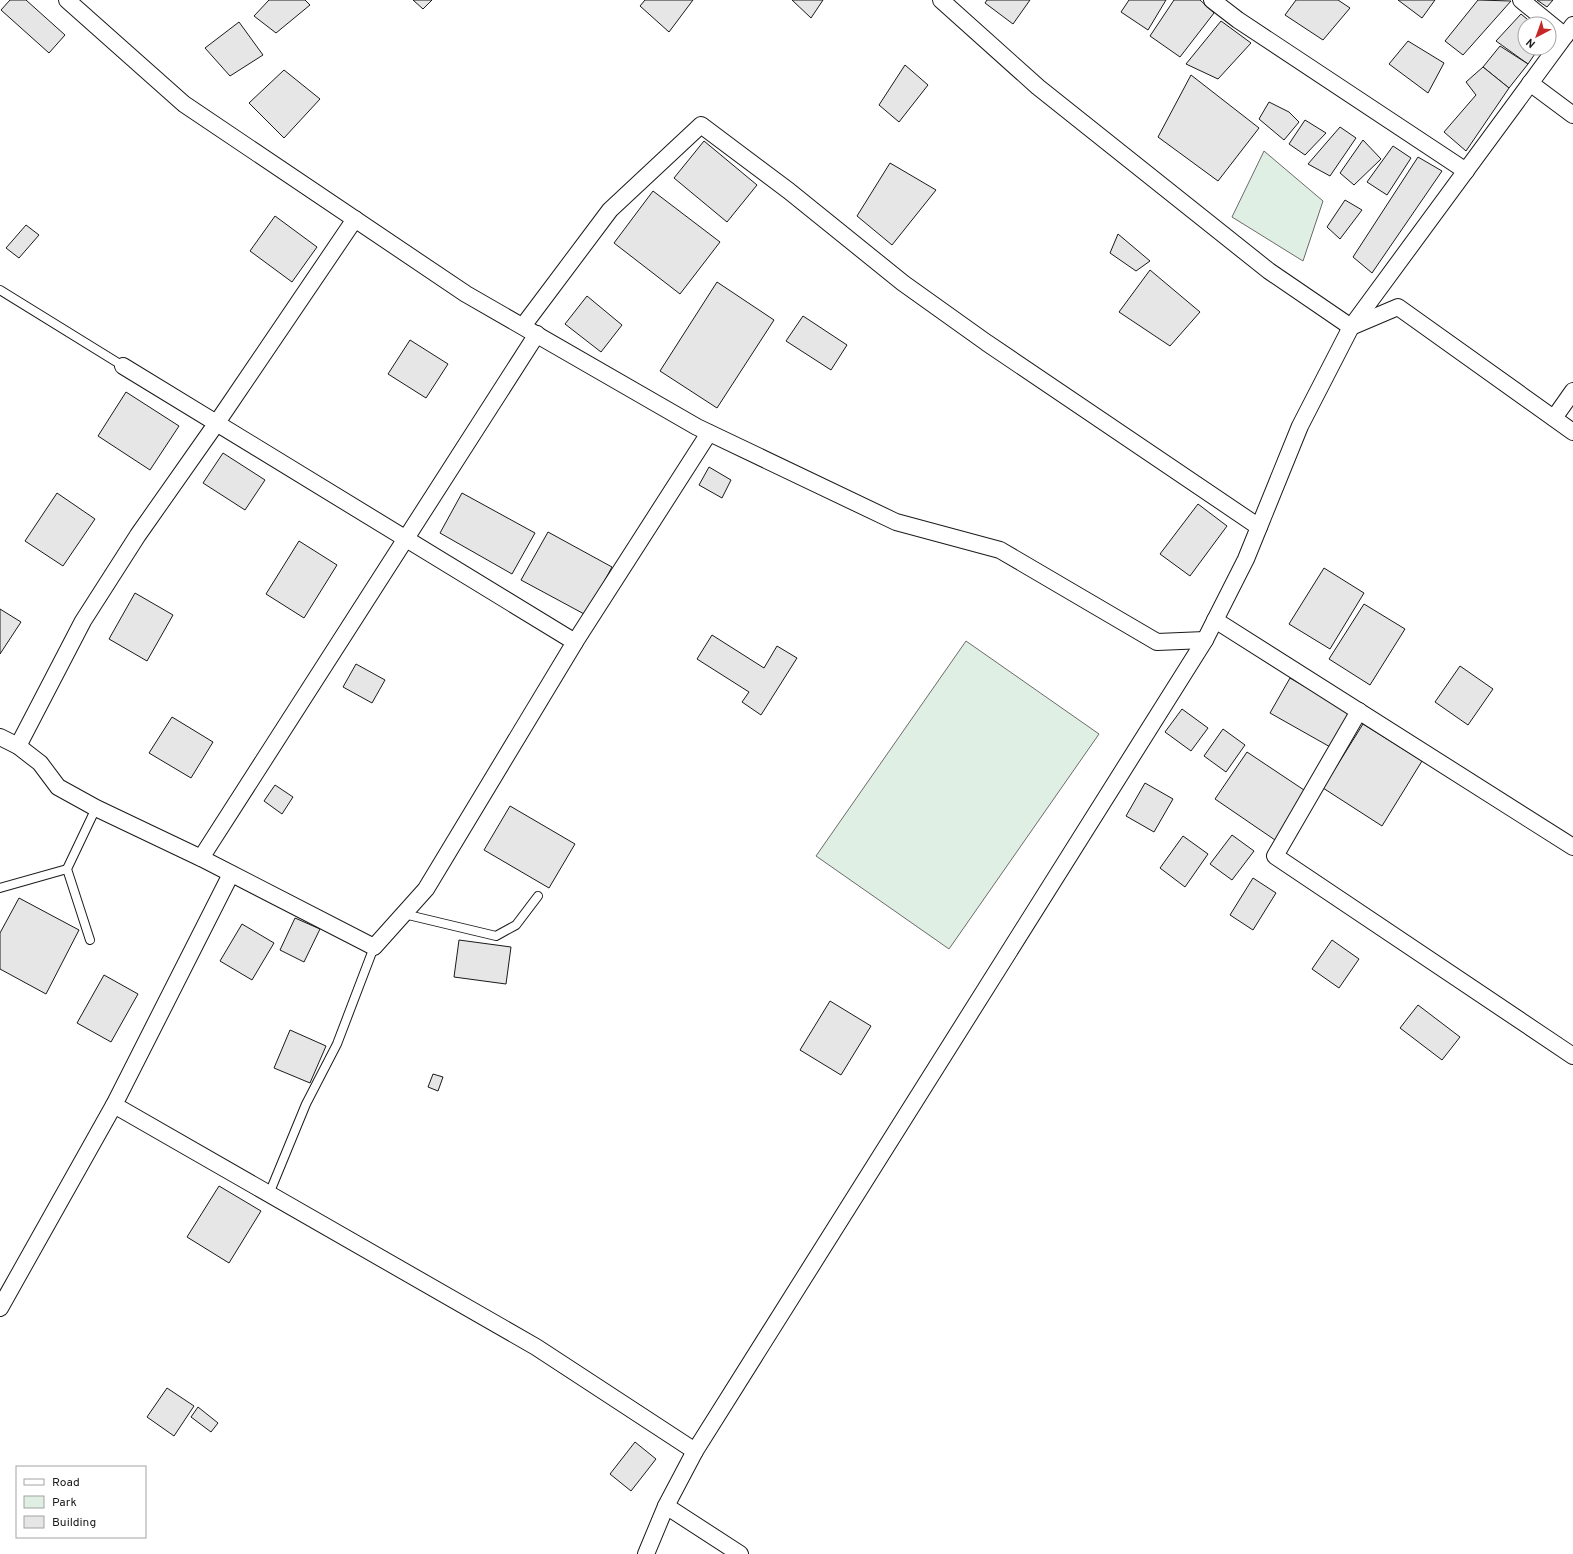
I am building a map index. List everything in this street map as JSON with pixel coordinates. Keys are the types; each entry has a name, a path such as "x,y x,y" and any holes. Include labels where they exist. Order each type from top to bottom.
{"street":[{"path":"67,0 184,104 466,294 709,433 896,522 1000,550 1157,642 1205,640"},
{"path":"941,0 1044,92 1269,271 1351,327"},
{"path":"1212,0 1232,16 1466,171"},
{"path":"646,1554 666,1506 695,1451 1205,640 1246,559 1300,426 1351,327 1569,30 1521,0"},
{"path":"1530,83 1573,115"},
{"path":"523,326 610,210 701,125 789,191 903,283 987,343 1259,527"},
{"path":"18,746 83,622 138,535 216,424 355,219"},
{"path":"1351,327 1398,307 1573,432"},
{"path":"201,858 537,334"},
{"path":"123,366 405,540 575,642"},
{"path":"1554,418 1573,391"},
{"path":"0,737 18,746 40,763 58,787 96,808 201,858 374,947 426,889 575,642 709,433"},
{"path":"1215,620 1573,847"},
{"path":"1359,711 1275,856 1573,1056"},
{"path":"0,1308 114,1105 232,874"},
{"path":"114,1105 536,1347 695,1451"},
{"path":"666,1506 740,1554"}],"lane":[{"path":"0,290 123,366"},
{"path":"90,940 66,869 96,808"},
{"path":"0,888 66,869"},
{"path":"404,914 496,936 516,925 538,896"},
{"path":"269,1194 306,1104 337,1044 374,947"}],"green space":[{"path":"1264,151 1323,201 1303,261 1232,217"},
{"path":"966,641 1099,734 949,949 816,856"}],"building":[{"path":"10,0 26,0 65,35 49,53 1,10"},
{"path":"269,0 305,0 310,5 276,33 254,16"},
{"path":"413,0 432,0 423,9"},
{"path":"645,0 693,0 669,32 640,6"},
{"path":"792,0 823,0 811,18"},
{"path":"987,0 1030,0 1013,24 985,3"},
{"path":"1129,0 1166,0 1148,30 1121,12"},
{"path":"1174,0 1200,0 1214,13 1180,57 1150,36"},
{"path":"1296,0 1338,0 1350,8 1323,40 1285,15"},
{"path":"1398,0 1435,0 1422,18"},
{"path":"1478,0 1511,1 1463,55 1445,41"},
{"path":"1537,0 1553,0 1547,7"},
{"path":"1517,18 1517,56 1534,56 1528,64 1496,41"},
{"path":"1221,21 1251,43 1218,79 1186,64"},
{"path":"239,22 263,55 230,76 205,48"},
{"path":"1408,41 1444,63 1428,93 1389,64"},
{"path":"1500,46 1528,64 1509,88 1483,67"},
{"path":"905,65 928,85 899,122 879,105"},
{"path":"1483,67 1509,88 1466,151 1444,132 1476,95 1466,82"},
{"path":"284,70 320,99 284,138 249,103"},
{"path":"1191,75 1259,128 1218,181 1158,137"},
{"path":"1269,102 1289,112 1299,122 1284,140 1259,119"},
{"path":"1305,120 1326,133 1305,155 1289,144"},
{"path":"1340,127 1356,138 1330,176 1308,164"},
{"path":"1363,140 1381,159 1354,185 1340,173"},
{"path":"704,141 757,185 727,222 674,178"},
{"path":"1393,146 1411,158 1387,195 1367,182"},
{"path":"1418,157 1442,171 1372,273 1353,257"},
{"path":"890,163 936,190 892,245 857,216"},
{"path":"653,191 720,242 680,294 614,243"},
{"path":"1345,200 1362,210 1340,239 1327,227"},
{"path":"275,216 317,247 292,282 250,251"},
{"path":"26,225 39,235 19,258 6,248"},
{"path":"1118,234 1150,261 1136,271 1110,253"},
{"path":"1150,270 1200,312 1170,346 1119,312"},
{"path":"717,282 774,320 717,408 660,371"},
{"path":"587,296 622,325 601,352 565,324"},
{"path":"803,316 847,345 831,370 786,341"},
{"path":"410,340 448,364 426,398 388,374"},
{"path":"126,392 179,426 150,470 98,436"},
{"path":"223,453 265,480 245,510 203,483"},
{"path":"709,467 731,480 722,498 699,485"},
{"path":"57,493 95,519 63,566 25,541"},
{"path":"462,493 535,533 512,574 440,533"},
{"path":"1198,504 1227,526 1190,576 1160,554"},
{"path":"548,532 612,567 586,615 521,580"},
{"path":"299,541 337,565 304,618 266,594"},
{"path":"1324,568 1364,593 1330,649 1289,624"},
{"path":"135,593 173,615 147,661 109,639"},
{"path":"1364,604 1405,629 1370,685 1329,659"},
{"path":"0,609 21,622 0,654"},
{"path":"712,635 764,668 777,646 797,658 761,715 742,702 749,692 697,659"},
{"path":"356,664 385,680 372,703 343,687"},
{"path":"1460,666 1493,689 1468,725 1435,702"},
{"path":"1290,678 1352,714 1332,748 1270,713"},
{"path":"1182,709 1208,728 1191,751 1165,732"},
{"path":"172,717 213,742 191,778 149,753"},
{"path":"1363,724 1422,761 1382,826 1323,788"},
{"path":"1223,729 1245,745 1226,772 1204,756"},
{"path":"1247,752 1307,792 1275,840 1215,799"},
{"path":"1145,783 1173,799 1154,832 1126,816"},
{"path":"275,785 293,797 282,814 264,801"},
{"path":"510,806 575,844 549,888 484,850"},
{"path":"1232,835 1254,851 1232,880 1210,864"},
{"path":"1183,836 1208,854 1185,887 1160,868"},
{"path":"1253,878 1276,893 1253,930 1230,915"},
{"path":"19,898 79,930 46,994 0,969 0,933"},
{"path":"295,918 320,929 304,962 280,950"},
{"path":"242,924 274,943 252,980 220,961"},
{"path":"459,940 511,947 506,984 454,977"},
{"path":"1332,940 1359,959 1339,988 1312,969"},
{"path":"104,975 138,994 111,1042 77,1023"},
{"path":"830,1001 871,1026 841,1075 800,1050"},
{"path":"1418,1005 1460,1037 1442,1060 1400,1028"},
{"path":"290,1030 326,1046 310,1083 274,1068"},
{"path":"433,1074 443,1077 438,1091 428,1087"},
{"path":"219,1186 261,1211 229,1263 187,1237"},
{"path":"167,1388 194,1406 174,1436 147,1417"},
{"path":"198,1407 218,1423 211,1432 191,1417"},
{"path":"635,1442 656,1459 631,1491 610,1474"}]}
